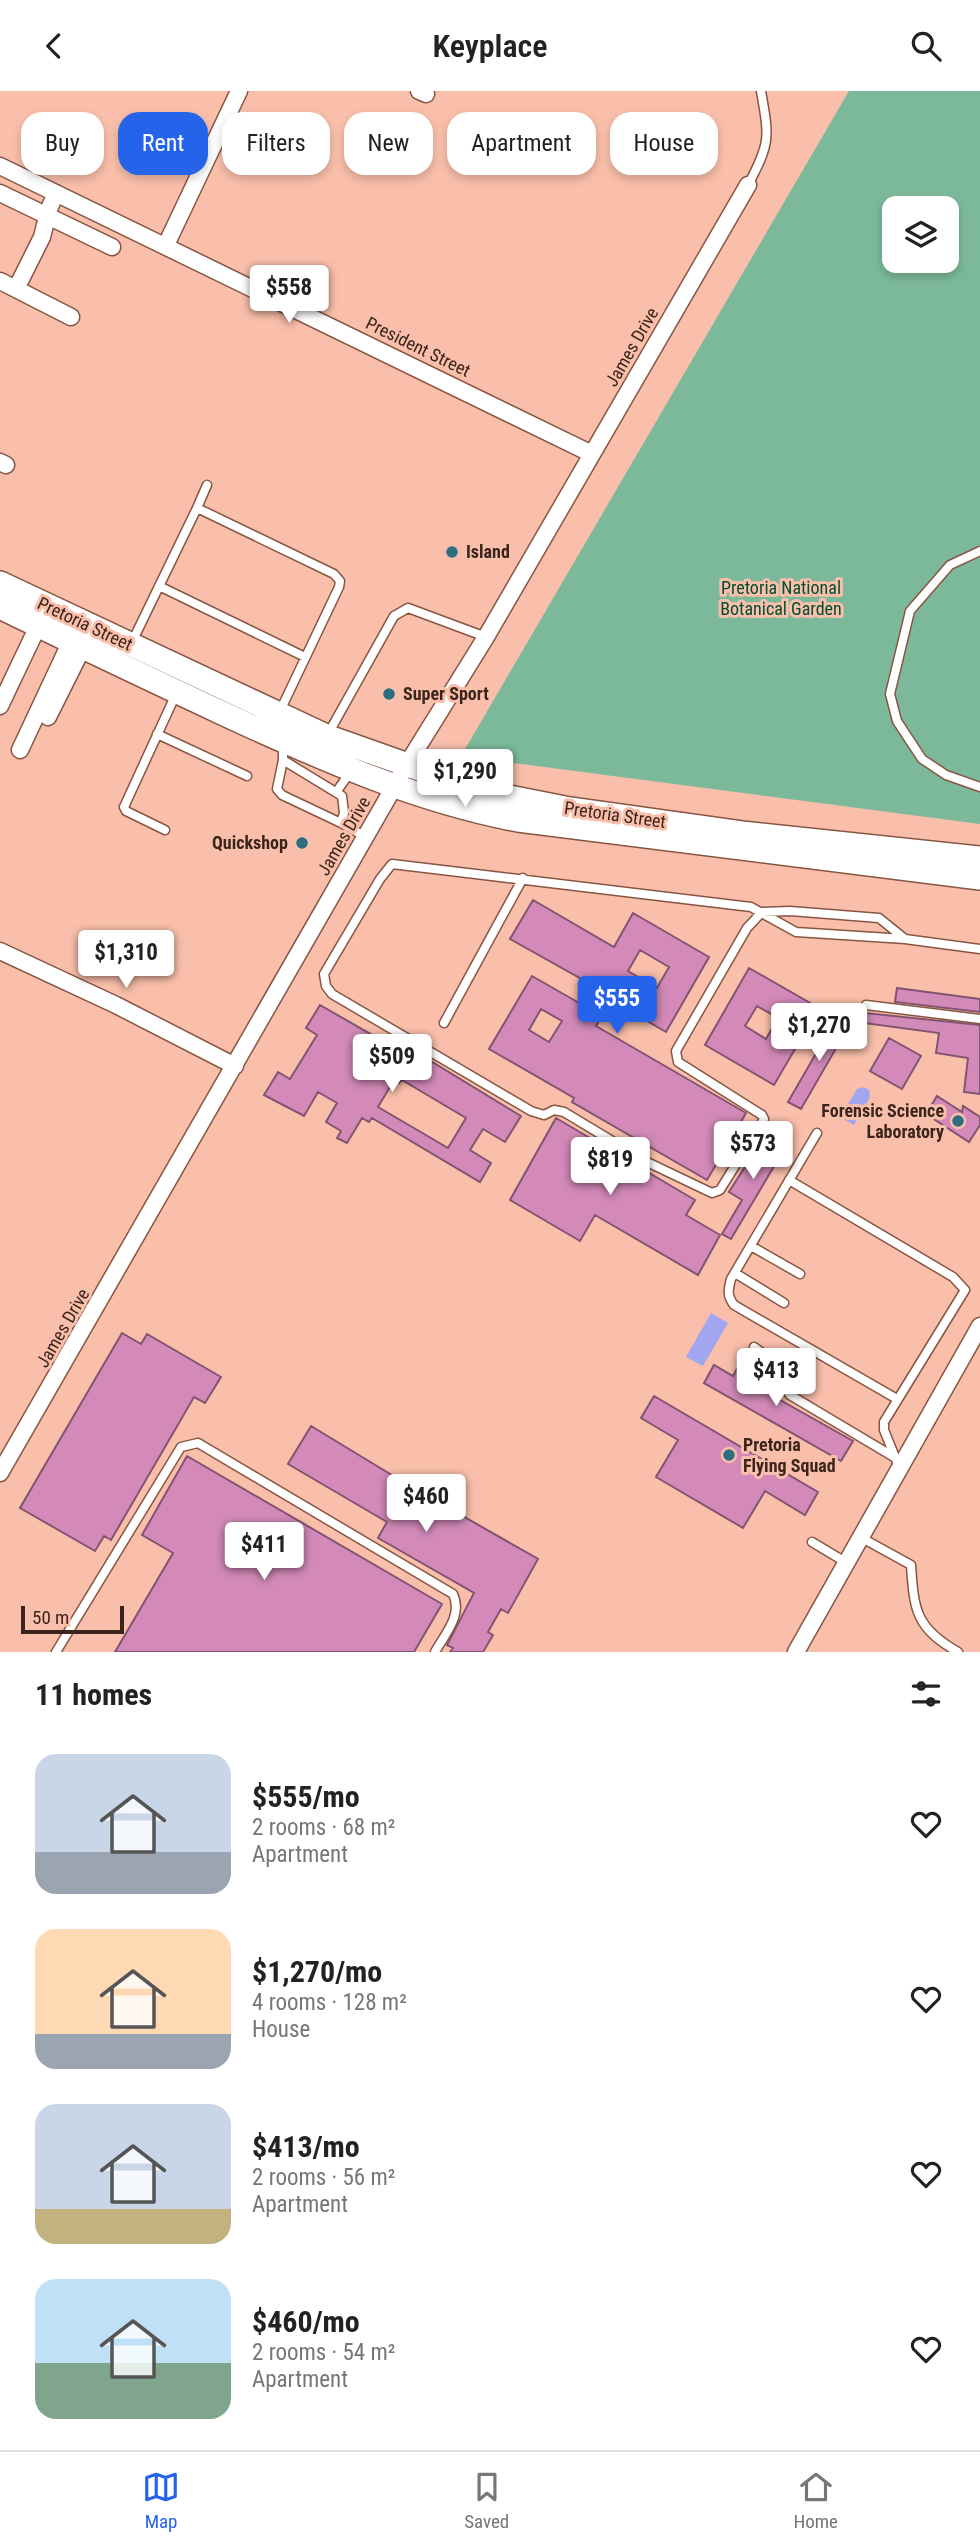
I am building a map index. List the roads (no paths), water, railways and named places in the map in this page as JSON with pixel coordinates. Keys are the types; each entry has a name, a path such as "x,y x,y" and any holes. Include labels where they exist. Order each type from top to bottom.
{"main road":[{"name":"Pretoria Street","path":"0,583 326,736 484,792 570,809 742,833 980,859"},
{"name":"Pretoria Street","path":"0,607 177,692 284,750 465,809 518,820 980,878"}],"street":[{"path":"166,245 239,91"},
{"name":"President Street","path":"0,166 592,454"},
{"name":"James Drive","path":"0,1473 406,766 486,637 748,185"},
{"path":"0,193 112,247"},
{"path":"16,289 42,237 56,193"},
{"path":"0,281 71,317"},
{"path":"0,706 38,626"},
{"path":"28,746 77,644"},
{"path":"1,954 116,1005 234,1066"},
{"path":"796,1652 862,1538 897,1463 980,1327"}],"lane":[{"path":"748,185 767,143 768,121 761,91"},
{"path":"131,645 207,485"},
{"path":"197,508 334,574 340,581 278,714"},
{"path":"980,551 950,565 910,611 890,694 897,721 922,759 946,775 980,787"},
{"path":"159,586 305,657"},
{"path":"326,736 394,615 402,610 408,608 486,637"},
{"path":"165,830 126,811 124,807 177,692"},
{"path":"158,734 247,776"},
{"path":"341,823 344,800 337,791 284,750 277,789 282,795 366,837"},
{"path":"337,791 351,771"},
{"path":"905,939 879,918 790,911 762,912 747,928 676,1051 678,1062 764,1119 720,1191 712,1193 647,1163 564,1112 554,1110 544,1115 531,1111 332,994 326,986 324,974 380,879 392,864 751,907 762,912 796,932 905,939 980,949"},
{"path":"444,1023 523,878"},
{"path":"866,1005 980,1020"},
{"path":"817,1133 735,1273 728,1290 729,1298 734,1305 897,1399"},
{"path":"789,1180 953,1277 965,1290 884,1422 884,1430 897,1463"},
{"path":"751,1246 800,1274"},
{"path":"735,1273 784,1303"},
{"path":"754,1347 783,1368 782,1385 790,1395 897,1463"},
{"path":"56,1652 181,1447 198,1443 453,1594 458,1605 456,1615 435,1652"},
{"path":"862,1538 911,1565 914,1604 925,1627 937,1640 958,1652"},
{"path":"812,1542 847,1563"}],"water":[{"path":"864,1087 869,1090 870,1097 854,1125 840,1117 857,1089"},
{"path":"711,1313 728,1323 703,1366 686,1357"}],"place":[{"name":"Island","path":"452,552"},
{"name":"Super Sport","path":"389,694"},
{"name":"Quickshop","path":"302,843"},
{"name":"Forensic Science Laboratory","path":"958,1121"},
{"name":"Pretoria Flying Squad","path":"729,1455"}],"park label":[{"name":"Pretoria National Botanical Garden","path":"781,598"}]}
